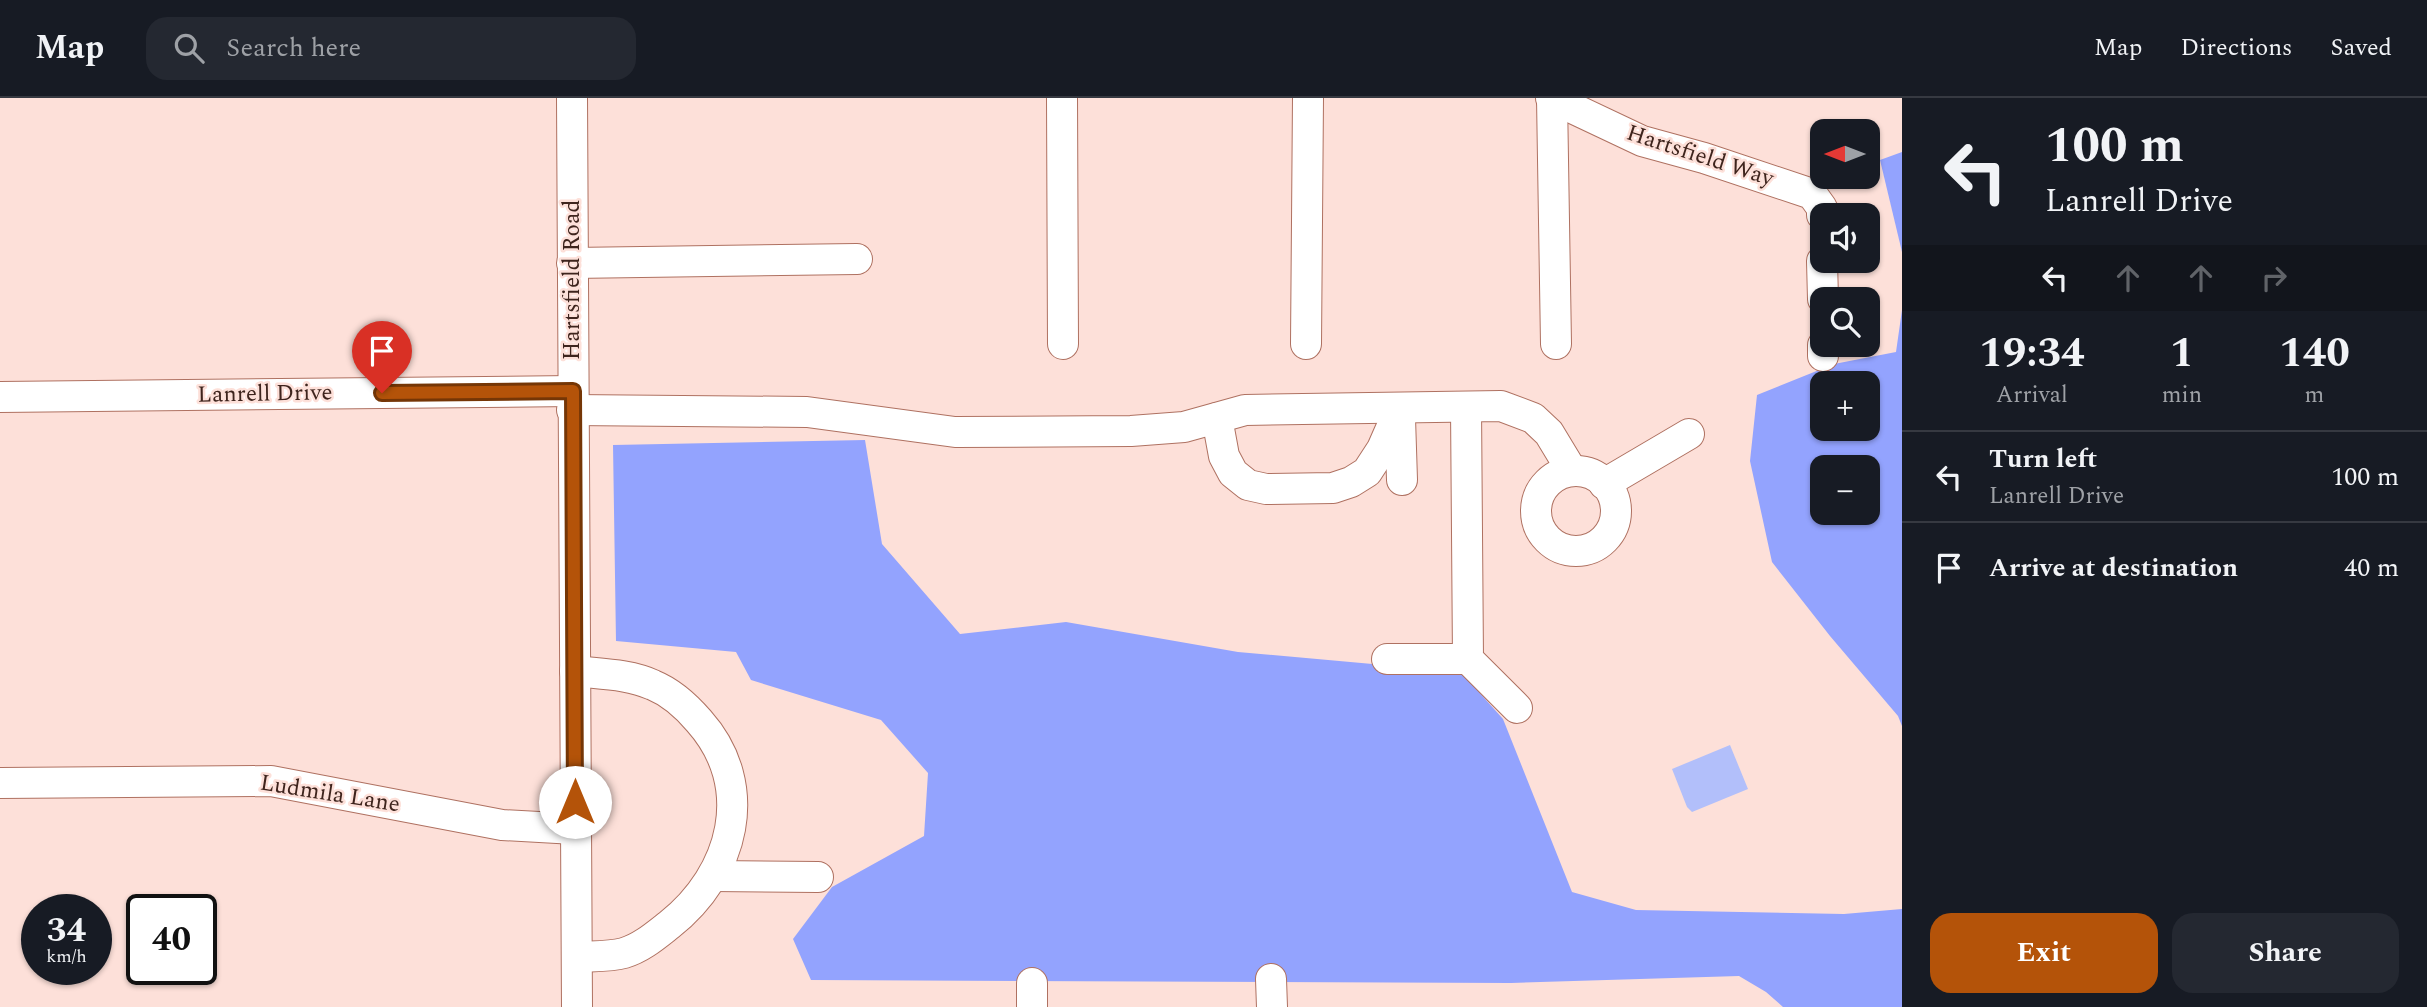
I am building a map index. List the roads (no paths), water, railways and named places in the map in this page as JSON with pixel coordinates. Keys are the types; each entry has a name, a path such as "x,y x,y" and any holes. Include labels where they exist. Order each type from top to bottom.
{"street":[{"name":"Hartsfield Road","path":"572,98 576,1007"},
{"path":"1062,98 1063,344"},
{"path":"1306,344 1308,98"},
{"path":"1552,98 1556,344"},
{"name":"Hartsfield Way","path":"1552,98 1604,106 1642,141 1704,158 1815,203"},
{"path":"572,263 857,259"},
{"name":"Lanrell Drive","path":"0,397 573,401 807,412 955,432 1131,431 1184,427 1245,410 1501,406 1533,418 1549,433 1572,471"},
{"path":"1466,407 1468,659 1517,708"},
{"path":"1217,418 1224,456 1233,473 1248,485 1266,489 1334,488 1367,472 1382,449 1400,408"},
{"path":"1400,408 1402,480"},
{"path":"1604,484 1689,434"},
{"path":"1572,471 1598,477 1614,500 1612,527 1605,538 1593,547 1580,551 1566,550 1553,544 1543,534 1537,522 1539,494 1548,482 1559,474 1572,471"},
{"path":"1387,659 1468,659"},
{"path":"575,671 624,677 654,685 688,709 708,731 722,756 729,777 733,811 722,860 704,890 678,918 646,943 623,953 576,957"},
{"name":"Ludmila Lane","path":"0,783 271,781 502,825 575,829"},
{"path":"713,876 818,877"}]}
